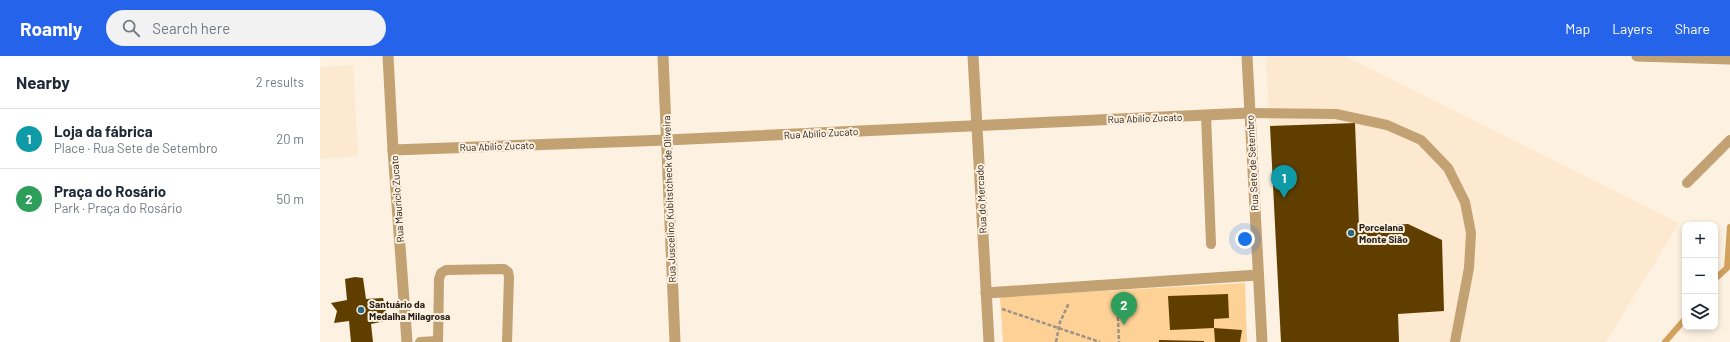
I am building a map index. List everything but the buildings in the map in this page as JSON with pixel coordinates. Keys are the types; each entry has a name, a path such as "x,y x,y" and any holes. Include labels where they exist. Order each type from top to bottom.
{"street":[{"name":"Rua Maurício Zucato","path":"388,56 393,150 407,342"},
{"name":"Rua Juscelino Kubitstcheck de Oliveira","path":"663,56 675,342"},
{"name":"Rua do Mercado","path":"972,56 989,342"},
{"name":"Rua Sete de Setembro","path":"1247,56 1262,342"},
{"path":"1637,56 1730,59"},
{"name":"Rua Abílio Zucato","path":"393,150 667,140 1249,113"},
{"path":"986,298 1076,288 1258,275"}],"lane":[{"path":"1249,113 1336,114 1387,125 1421,140 1448,168 1465,202 1471,233 1470,268 1456,342"},
{"path":"1206,115 1211,244"},
{"path":"1687,183 1730,140"},
{"path":"420,342 438,342 439,279 441,272 446,270 504,269 508,272 509,276 507,342"}],"path":[{"path":"1056,342 1058,328 1076,288"},
{"path":"986,298 1058,328 1100,342"},
{"path":"1118,316 1119,342"}],"shaded area":[{"path":"1266,56 1345,56 1679,223 1606,342 1281,342"},
{"path":"353,65 358,156 320,159 320,67"},
{"path":"1245,283 1247,342 1003,342 1000,297"}],"waterway":[{"path":"1718,276 1727,268 1730,227"},
{"path":"1665,342 1682,322"}],"place":[{"name":"Loja da fábrica","path":"1284,198"},
{"name":"Porcelana Monte Sião","path":"1351,233"},
{"name":"Santuário da Medalha Milagrosa","path":"361,310"},
{"name":"Praça do Rosário","path":"1124,325"}]}
